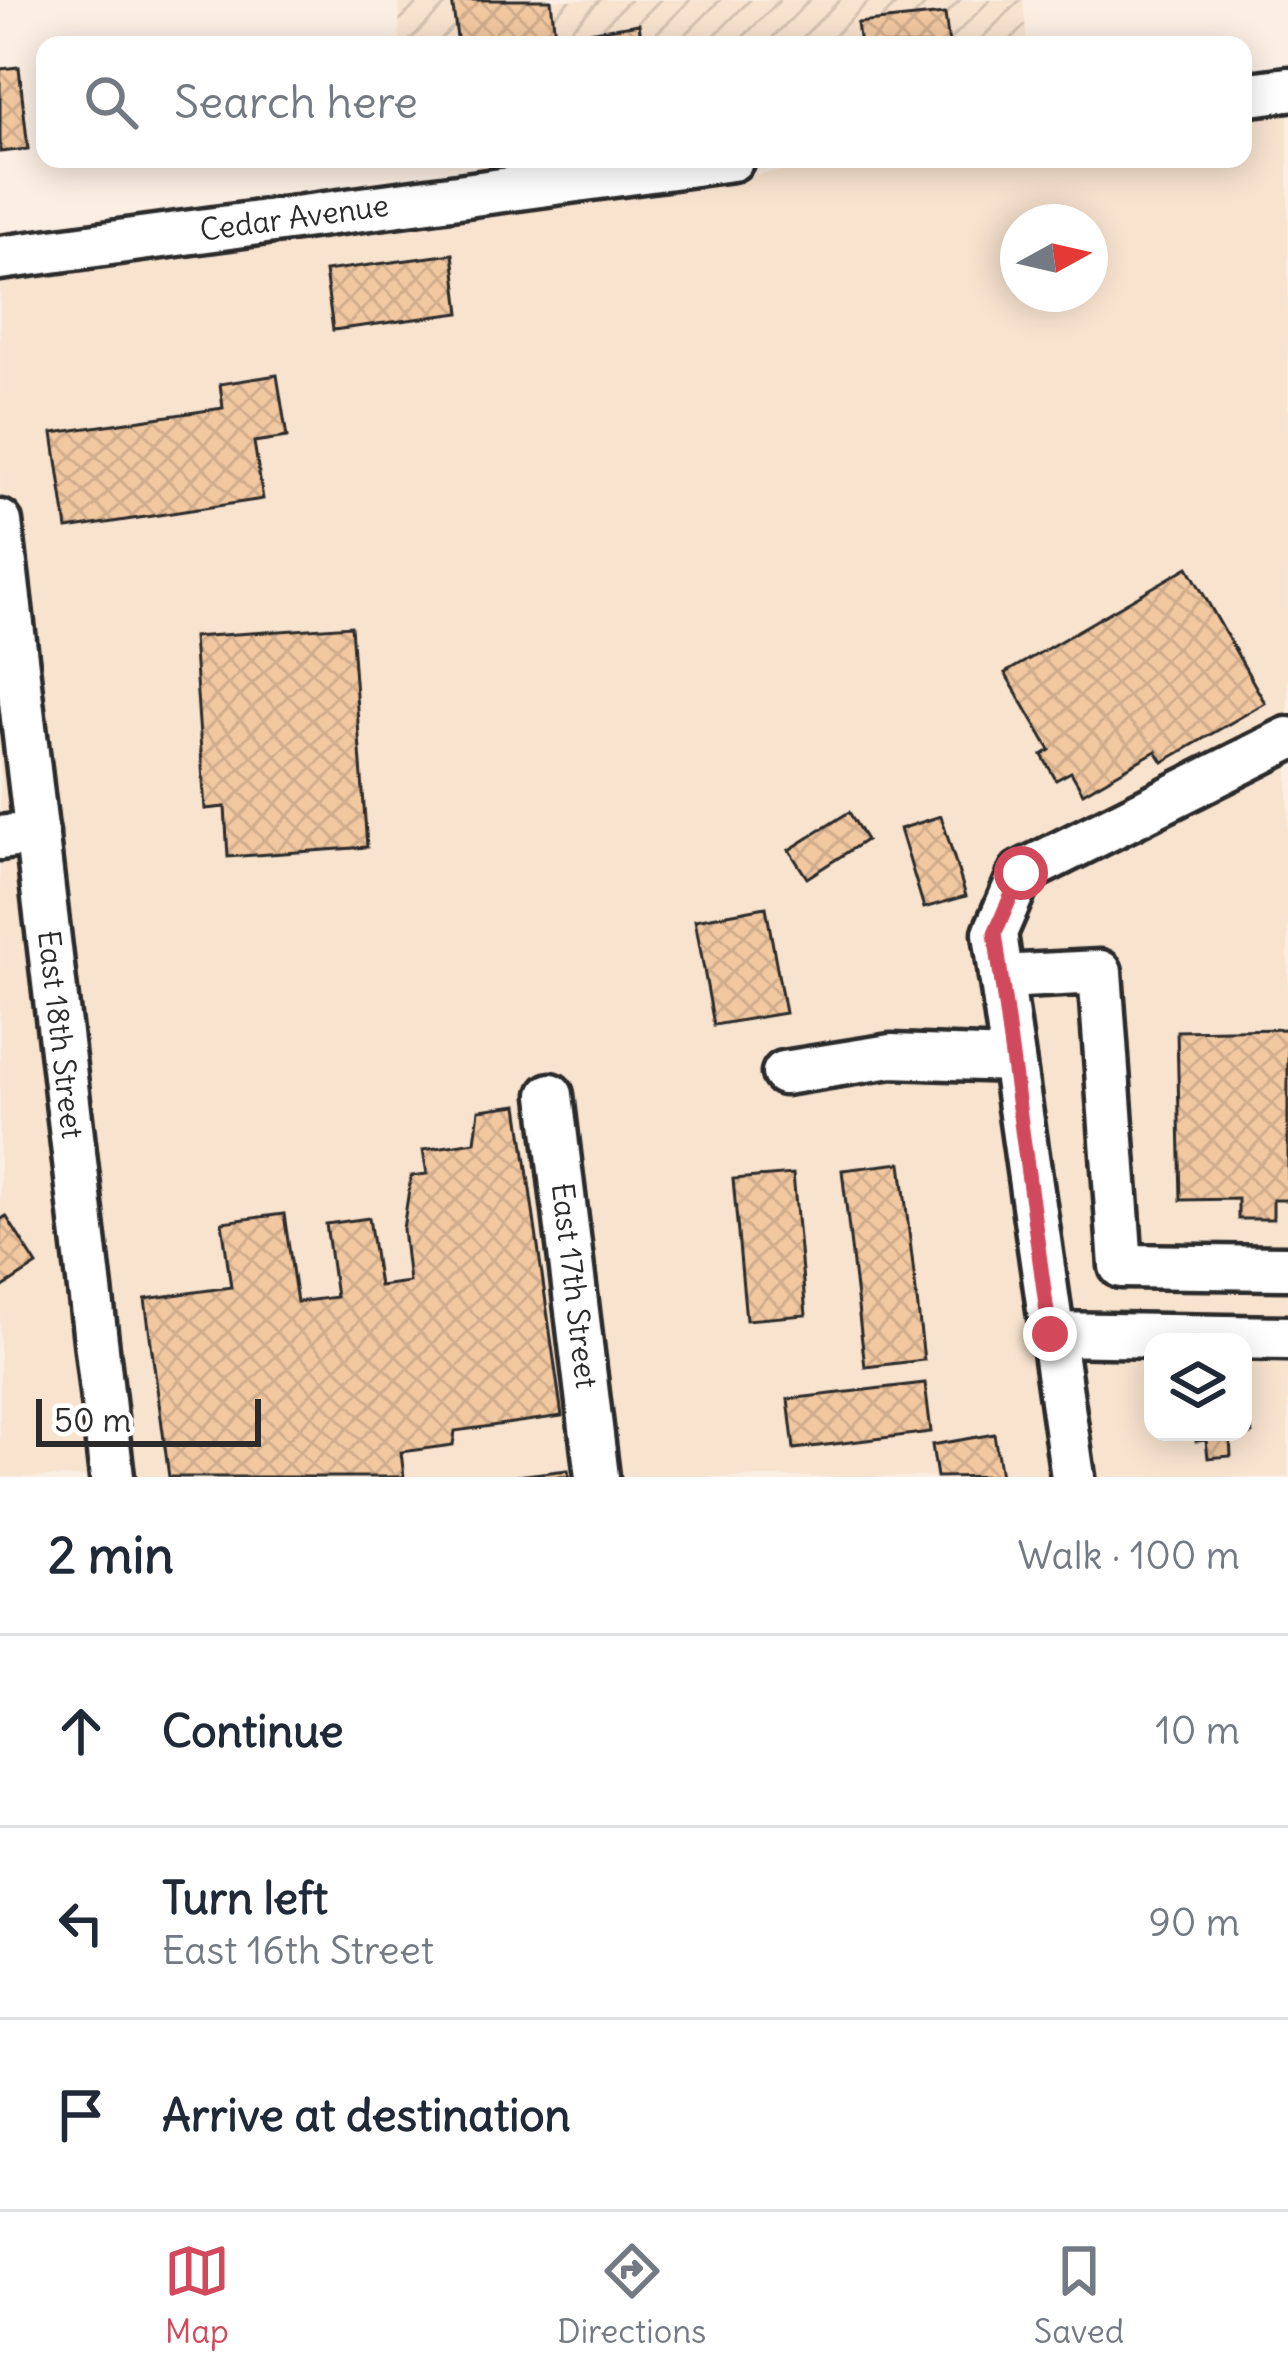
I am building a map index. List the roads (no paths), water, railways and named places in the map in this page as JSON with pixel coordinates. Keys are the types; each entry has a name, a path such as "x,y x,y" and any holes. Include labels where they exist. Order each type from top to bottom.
{"street":[{"path":"1252,94 1288,89"},
{"name":"Cedar Avenue","path":"0,258 665,168"},
{"name":"East 18th Street","path":"0,522 18,836 112,1477"},
{"path":"1073,1477 995,933 1021,873 1288,739"},
{"path":"1001,977 1100,972 1121,1266 1288,1268"},
{"path":"784,1073 891,1056 1013,1060"},
{"name":"East 17th Street","path":"550,1095 597,1477"},
{"path":"1050,1334 1288,1338"}]}
